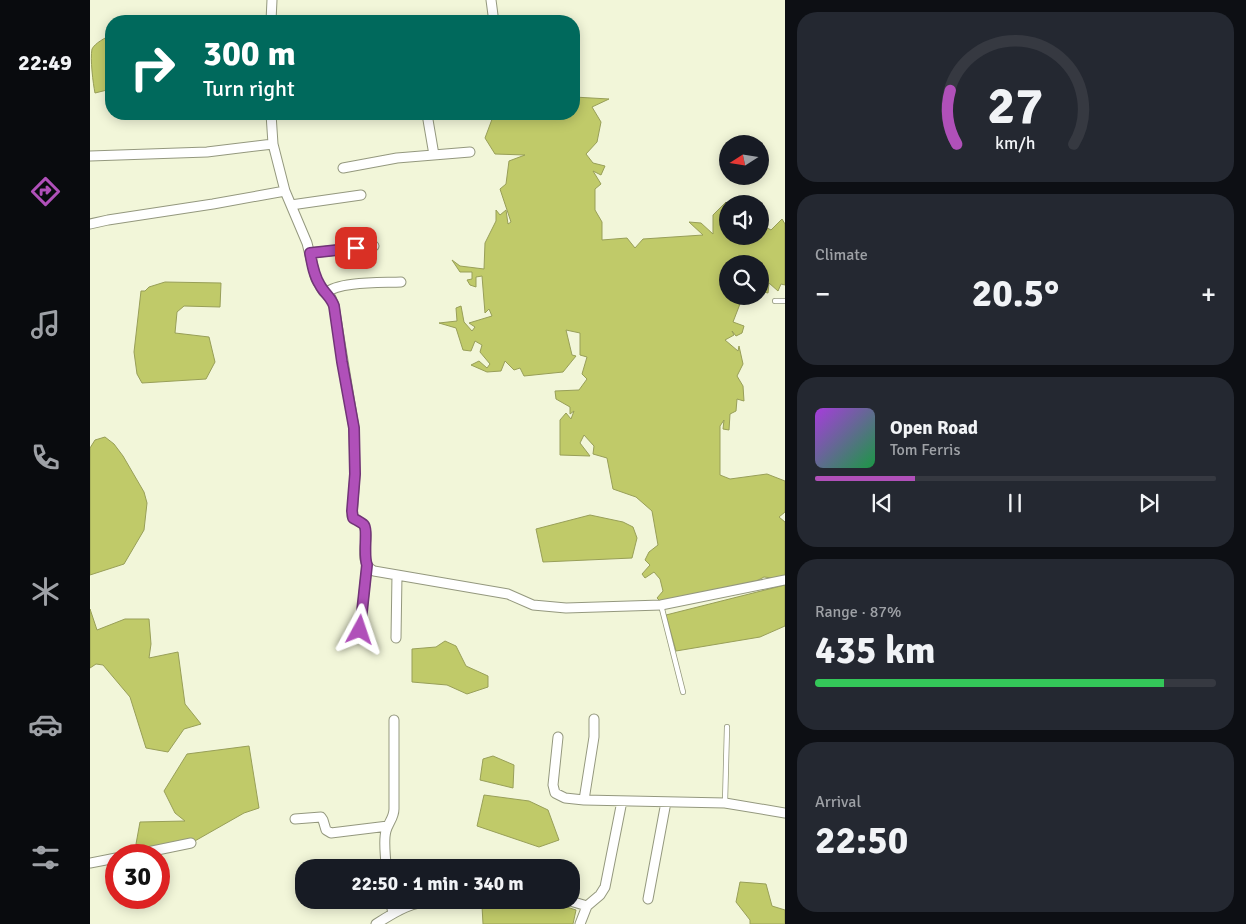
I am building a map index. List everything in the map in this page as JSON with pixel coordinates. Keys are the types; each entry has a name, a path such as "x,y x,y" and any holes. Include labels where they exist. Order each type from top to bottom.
{"street":[{"path":"271,15 272,0"},
{"path":"490,0 493,15"},
{"path":"271,120 273,144 285,191 310,253 316,279 331,298 334,306 353,420 355,474 352,516 365,528 365,557 367,565 360,630"},
{"path":"428,120 434,155"},
{"path":"90,156 207,152 273,144"},
{"path":"343,168 397,158 470,152"},
{"path":"90,224 285,191"},
{"path":"292,205 361,195"},
{"path":"310,253 374,246"},
{"path":"326,293 331,289 347,284 401,282"},
{"path":"367,565 374,571 508,594 533,605 566,608 661,605 785,580"},
{"path":"396,575 396,638"},
{"path":"584,800 594,737 594,719"},
{"path":"386,859 385,835 394,815 394,720"},
{"path":"558,737 553,785 554,793 565,798 725,803 785,812"},
{"path":"580,924 587,906 600,895 605,887 622,801"},
{"path":"648,898 666,802"},
{"path":"295,819 322,817 326,830 331,833 388,826"},
{"path":"170,847 191,843"},
{"path":"90,863 105,860"},
{"path":"580,904 587,906"},
{"path":"392,909 393,913"},
{"path":"376,924 402,909"}],"lane":[{"path":"775,301 785,301"},
{"path":"661,605 683,692"},
{"path":"725,803 727,727"}],"shaded area":[{"path":"105,39 105,90 95,93 91,53 93,47"},
{"path":"580,97 609,99 592,107 601,122 597,142 586,154 593,163 605,166 601,175 593,171 601,184 595,189 595,210 602,222 602,240 627,238 635,248 643,239 703,235 689,222 701,223 713,234 713,215 719,209 719,245 769,245 769,229 771,230 782,219 785,224 785,285 781,284 778,291 769,283 769,255 719,255 719,305 740,305 733,322 744,326 742,333 736,336 732,331 734,335 725,340 738,351 739,346 743,364 737,376 743,386 744,401 737,399 736,411 730,414 729,430 723,429 724,420 720,426 720,475 730,479 767,474 785,481 785,512 779,517 785,522 785,576 781,579 764,577 743,588 662,603 657,598 663,591 660,579 654,572 645,578 642,574 650,565 645,560 649,552 658,545 652,511 636,497 613,489 607,458 593,454 594,446 584,435 580,443 590,456 560,455 560,420 566,413 571,419 574,411 570,414 570,407 556,399 555,391 579,390 587,379 582,374 587,357 580,355 580,333 566,330 572,355 576,356 563,372 524,376 520,368 514,370 505,361 501,371 487,372 471,365 479,361 487,368 490,364 480,352 482,345 475,341 471,351 463,350 456,328 439,323 457,321 456,308 461,306 464,322 472,331 475,327 469,323 492,316 489,309 485,313 482,276 476,277 476,287 470,285 467,280 472,279 472,272 460,272 452,260 460,266 484,269 485,243 496,221 496,210 500,215 506,210 508,224 511,222 500,189 506,184 509,161 525,155 495,154 485,138 492,120 580,120"},
{"path":"165,282 221,283 220,307 184,306 177,312 175,333 209,337 215,362 206,379 142,383 137,374 134,352 141,291"},
{"path":"105,437 114,444 123,456 144,492 147,503 144,530 124,564 90,575 90,448 95,440"},
{"path":"590,515 623,522 633,527 637,538 632,558 543,562 536,529"},
{"path":"785,585 785,626 760,637 676,651 666,615"},
{"path":"90,609 97,630 125,619 149,619 151,644 149,658 178,652 185,704 201,724 184,729 168,752 146,748 130,697 103,665 96,664 90,668"},
{"path":"445,641 456,646 466,666 488,676 488,687 467,694 447,685 412,682 412,649 436,647"},
{"path":"249,746 259,808 244,813 193,842 170,847 170,844 136,844 140,822 185,821 175,813 164,791 187,754"},
{"path":"493,756 514,765 513,788 480,780 483,759"},
{"path":"484,795 529,801 548,810 559,840 539,847 477,826"},
{"path":"740,882 766,884 772,906 785,910 785,924 750,924 750,920 736,902"},
{"path":"482,909 576,910 573,924 483,924"}],"route":[{"path":"356,248 310,253 316,279 323,291 333,302 354,428 355,474 352,516 364,525 365,528 365,557 367,565 360,630"}]}
